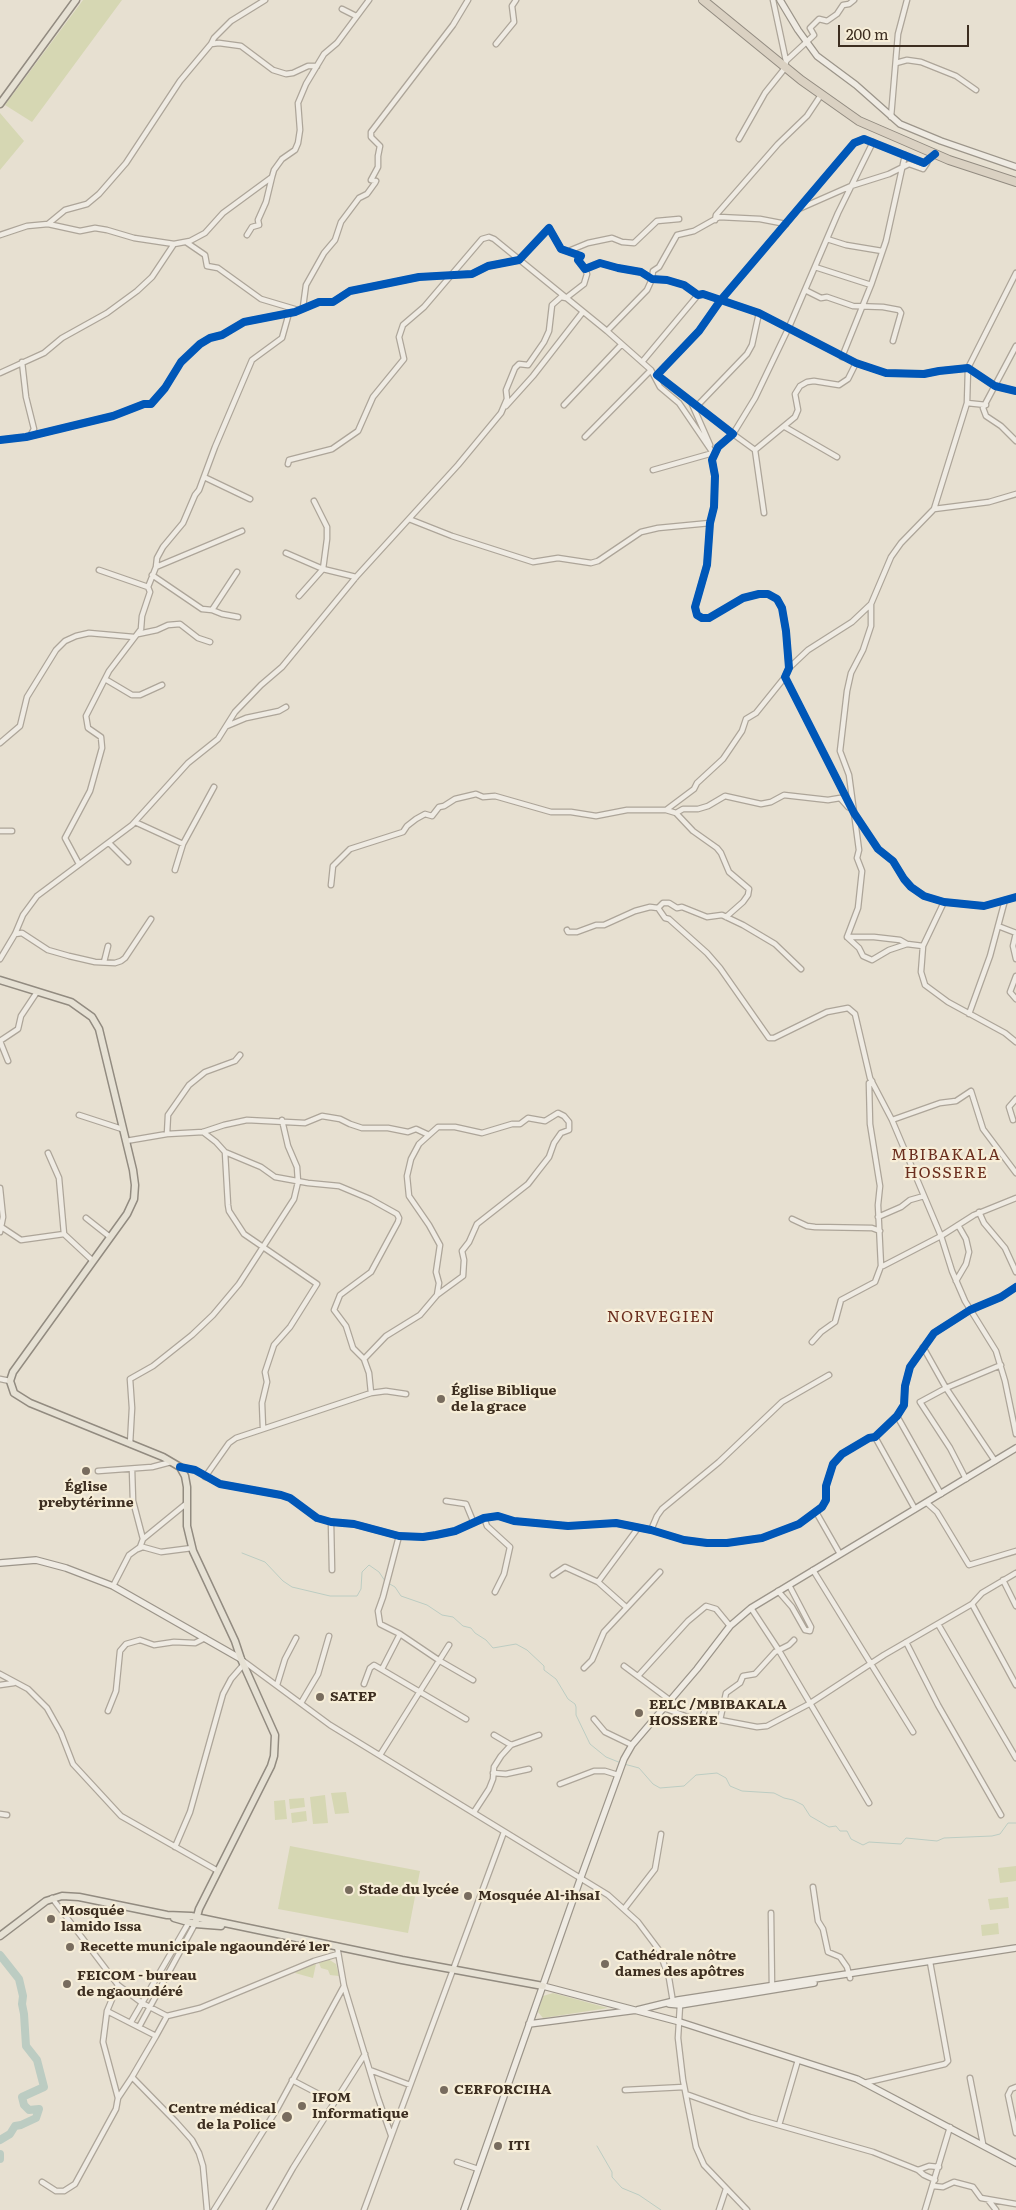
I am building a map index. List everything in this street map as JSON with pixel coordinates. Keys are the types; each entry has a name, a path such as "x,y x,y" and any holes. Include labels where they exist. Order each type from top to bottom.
{"highway":[{"path":"703,0 785,64 821,95 859,121 935,154 1016,182"}],"main road":[{"path":"0,104 76,0"},
{"path":"0,980 71,1002 92,1017 98,1029 133,1170 134,1198 127,1214 12,1372 10,1380 14,1392 30,1404 173,1462 180,1467 185,1476 187,1526 192,1548 272,1727 276,1744 274,1756 263,1783 193,1920"},
{"path":"0,1936 38,1906 52,1898 79,1897 543,1986"}],"street":[{"path":"48,224 66,210 87,204 99,194 126,163 180,81 214,38 231,21 264,0"},
{"path":"246,235 252,227 259,225 258,220 266,202 274,170 282,159 295,150 300,130 298,103 317,66 324,54 337,43 369,0"},
{"path":"300,309 306,285 324,253 335,240 341,222 359,198 372,190 376,182 371,180 378,167 380,146 371,137 371,132 453,25 468,0"},
{"path":"496,44 514,22 512,6 516,0"},
{"path":"773,0 785,64"},
{"path":"780,0 817,56 856,85 891,117 911,130 1016,167"},
{"path":"739,139 765,93 785,64 814,35 810,28 819,19 828,21 837,14 843,5 849,4 854,0"},
{"path":"891,117 898,34 906,0"},
{"path":"342,9 356,16"},
{"path":"211,44 219,43 241,46 273,70 286,74 308,66 317,66"},
{"path":"896,63 907,60 921,62 956,76 976,90"},
{"path":"715,220 716,214 778,144 807,116 821,95"},
{"path":"764,513 755,450 657,376 699,331 720,300 854,143 864,139 924,163 928,161"},
{"path":"666,810 694,789 697,783 722,759 742,731 746,720 756,714 786,677 789,668 782,608 778,599 773,595 759,594 743,598 709,618 702,618 698,615 695,608 706,565 715,476 712,460 714,453 733,434 755,398 851,186 873,142"},
{"path":"800,208 851,186 889,174 901,167 914,164 923,169 935,154"},
{"path":"842,357 882,251 893,214 901,167 905,155"},
{"path":"0,235 27,226 48,224 80,231 95,228 134,238 174,244 186,242 205,233 223,213 272,177"},
{"path":"607,332 647,290 653,271 659,267 677,235 694,231 723,217 760,219 786,224"},
{"path":"564,250 574,250 588,243 612,238 622,242 634,243 657,221 679,219"},
{"path":"0,440 30,436 113,416 144,404 151,404 165,388 181,362 200,344 210,338 222,335 244,322 289,313 319,302 333,302 350,291 419,277 472,274 488,266 519,260 549,228 561,249 581,256 578,260 585,269 584,284 566,298 561,297 552,305 549,331 528,365 519,364 516,368 506,390 507,399 505,407"},
{"path":"288,464 289,460 332,449 358,431 373,397 404,359 399,332 403,325 424,307 482,239 488,237 566,298 651,370 660,387 679,403 714,453"},
{"path":"827,239 846,245 882,251"},
{"path":"186,242 205,255 207,266 218,268 261,299 300,309"},
{"path":"0,373 44,352 62,338 107,313 137,291 152,277 174,244"},
{"path":"585,269 600,263 641,272 652,279 667,280 684,285 698,296"},
{"path":"815,267 870,286"},
{"path":"847,937 858,908 862,871 857,858 859,850 849,775 840,751 847,691 852,673 863,650 871,626 871,604 891,557 901,543 934,509 967,403 968,368 1016,273"},
{"path":"804,290 821,298 827,297 853,306 883,307 901,311 893,341"},
{"path":"642,362 698,296 703,294 759,313 842,357 886,373 924,374 968,368 995,386 1016,391"},
{"path":"79,864 65,838 90,791 101,754 102,742 101,737 88,728 86,716 119,656 141,629 142,616 150,592 148,586 156,567 158,554 183,523 252,360 282,338 289,313"},
{"path":"0,959 15,934 23,915 37,896 135,822 188,763 218,739 227,726 228,720 261,684 282,667 356,577 458,465 533,376 582,313"},
{"path":"697,406 748,354 752,345 759,313"},
{"path":"564,404 621,345"},
{"path":"1016,346 983,413 1016,441"},
{"path":"22,362 26,396 34,428 30,436"},
{"path":"755,450 795,417 798,410 796,394 800,386 814,381 839,385 848,379 856,363"},
{"path":"585,437 651,370"},
{"path":"690,401 714,453"},
{"path":"967,403 986,405"},
{"path":"785,427 837,457"},
{"path":"653,470 714,453"},
{"path":"204,477 250,499"},
{"path":"934,509 989,502 1016,494"},
{"path":"299,596 323,569 327,527 314,501"},
{"path":"409,519 452,536 533,562 558,558 591,563 598,561 641,532 658,528 710,522"},
{"path":"156,567 242,531"},
{"path":"286,553 323,569 356,577"},
{"path":"99,570 148,586"},
{"path":"212,610 236,572"},
{"path":"152,575 202,609 238,616"},
{"path":"789,668 808,650 852,622 871,604"},
{"path":"0,743 22,722 23,706 27,697 56,650 65,641 89,633 136,636 168,625 180,624 198,638 210,642"},
{"path":"786,677 854,813 878,849 893,861 912,888 924,896 944,902 984,906 1016,898"},
{"path":"105,679 132,695 140,695 162,685"},
{"path":"227,726 258,714 279,711 286,707"},
{"path":"175,870 183,844 214,787"},
{"path":"331,885 333,866 350,849 403,832 407,826 425,814 432,816 439,807 455,799 476,794 483,797 495,796 552,812 571,812 596,816 627,810 666,810 676,813 693,832 722,853 729,872 749,889 744,902 726,917"},
{"path":"676,813 682,809 708,806 725,796 761,804 784,795 828,800 840,798 854,813"},
{"path":"135,822 183,844"},
{"path":"0,831 12,831"},
{"path":"109,843 128,862"},
{"path":"969,1014 990,956 1005,900"},
{"path":"944,902 923,946 921,972 925,985 948,1002 1005,1033 1016,1042"},
{"path":"567,930 568,932 578,932 596,925 604,925 650,907 658,908 664,903 669,903 677,908 682,907 707,916 718,914 743,924 775,944 801,969"},
{"path":"658,908 664,918 669,919 720,968 769,1038 774,1038 827,1012 848,1008 852,1011 859,1030 865,1063 892,1120 941,1236 957,1283 970,1310 996,1352 1001,1365 1016,1434"},
{"path":"15,934 22,933 48,950 69,956 104,962 122,961 151,919"},
{"path":"998,926 1016,933 1013,946 1016,959"},
{"path":"847,937 874,936 923,946"},
{"path":"847,937 863,956 872,960 906,944"},
{"path":"104,962 108,946"},
{"path":"1016,976 1010,992 1016,999"},
{"path":"8,1061 0,1041 18,1029 21,1016 37,992"},
{"path":"167,1134 168,1115 189,1085 205,1072 235,1061 240,1055"},
{"path":"812,1342 821,1332 835,1322 841,1300 875,1282 880,1266 878,1217 880,1186 870,1124 869,1082 872,1081"},
{"path":"892,1120 940,1103 956,1101 971,1091 983,1130 1016,1173"},
{"path":"1013,1120 1009,1107 1016,1099"},
{"path":"364,1359 386,1336 420,1315 437,1295 463,1276 464,1260 462,1251 469,1242 477,1224 528,1184 549,1157 554,1143 561,1133 570,1130 569,1122 564,1116 558,1113 545,1121 528,1118 520,1124 512,1124 482,1133 455,1127 438,1127 419,1144 411,1159 407,1176 409,1196 440,1245 436,1272 440,1283 437,1295"},
{"path":"80,1115 122,1128"},
{"path":"126,1141 167,1134 203,1132 247,1120 282,1120 296,1123 310,1122 322,1116 340,1119 362,1128 388,1128 408,1132 416,1129 430,1135"},
{"path":"130,1444 132,1408 130,1379 153,1366 192,1335 213,1315 239,1284 294,1199 298,1182 297,1167 288,1146 282,1120"},
{"path":"203,1132 224,1152 261,1167 275,1177 298,1182 324,1183 348,1189 397,1214 399,1218 371,1272 340,1296 334,1310 346,1326 353,1348 364,1359 369,1373 371,1393"},
{"path":"224,1152 229,1211 244,1234 317,1284 290,1327 274,1345 265,1372 267,1382 262,1403 263,1428"},
{"path":"48,1153 59,1178 64,1234 93,1261"},
{"path":"0,1188 2,1194 0,1232"},
{"path":"878,1217 901,1207 910,1200 924,1196"},
{"path":"880,1266 941,1236 979,1212 1016,1198"},
{"path":"979,1212 984,1223 1006,1248 1016,1272"},
{"path":"86,1218 110,1237"},
{"path":"792,1219 807,1226 872,1228 880,1231"},
{"path":"1,1225 20,1240 64,1234"},
{"path":"957,1283 966,1264 969,1252 966,1239 958,1225"},
{"path":"180,1467 195,1470 220,1484 281,1494 290,1498 317,1518 330,1522 354,1524 399,1536 423,1537 436,1535 455,1531 473,1521 498,1516 514,1521 568,1526 616,1523 651,1530 684,1540 727,1543 762,1538 799,1524 816,1512 826,1500 826,1486 830,1468 836,1459 858,1444 875,1437 897,1416 904,1405 910,1367 923,1347 940,1328 970,1310 1000,1297 1016,1287"},
{"path":"923,1347 946,1388 995,1461"},
{"path":"966,1479 950,1448 920,1404 921,1401 946,1388 1001,1365"},
{"path":"651,1530 656,1516 662,1509 707,1473 782,1402 829,1375"},
{"path":"0,1379 10,1380"},
{"path":"205,1477 229,1443 236,1438 371,1393 386,1391 406,1394"},
{"path":"1009,1403 1016,1399"},
{"path":"897,1416 941,1494"},
{"path":"875,1437 915,1509"},
{"path":"464,2210 581,1877 624,1759 632,1745 671,1701 730,1626 778,1591 1016,1448"},
{"path":"98,1471 152,1467 173,1462"},
{"path":"132,1469 133,1501 143,1540"},
{"path":"446,1501 466,1504 473,1521"},
{"path":"113,1586 129,1554 140,1547 143,1540 187,1503"},
{"path":"926,1503 937,1512 969,1565 1016,1551"},
{"path":"816,1512 840,1554"},
{"path":"484,1518 487,1526 510,1547 504,1574 495,1592"},
{"path":"330,1522 332,1570"},
{"path":"598,1582 638,1528"},
{"path":"399,1536 377,1617 380,1624 400,1634 473,1680"},
{"path":"129,1554 143,1547 161,1552 192,1548"},
{"path":"0,1563 36,1560 66,1568 113,1586 205,1638 277,1685 330,1724 608,1895 638,1922 658,1950 669,1978 680,2022 678,2038 684,2087 700,2158 747,2210"},
{"path":"553,1575 564,1568 598,1582 626,1607"},
{"path":"813,1570 913,1732"},
{"path":"584,1668 592,1660 604,1632 660,1572"},
{"path":"664,1708 678,1715 757,1727 767,1726 809,1704 906,1642 972,1604 982,1593 1016,1573"},
{"path":"1003,1580 1016,1606"},
{"path":"778,1591 805,1630 810,1631 812,1626 794,1598 789,1585"},
{"path":"787,1602 794,1598"},
{"path":"972,1604 1016,1684"},
{"path":"638,1676 682,1627 706,1606 716,1608 730,1626"},
{"path":"752,1610 778,1649 869,1803"},
{"path":"938,1624 1016,1758"},
{"path":"382,1669 400,1634"},
{"path":"301,1703 318,1674 329,1636"},
{"path":"108,1711 116,1691 120,1650 126,1644 140,1640 154,1645 174,1642 195,1643 205,1638"},
{"path":"277,1685 285,1658 296,1638"},
{"path":"720,1720 726,1693 740,1683 743,1676 755,1674 778,1649 789,1645 794,1640"},
{"path":"906,1642 938,1705 1001,1815"},
{"path":"380,1755 449,1645"},
{"path":"175,1847 190,1812 223,1694 242,1662"},
{"path":"364,1684 371,1666 374,1665 466,1719"},
{"path":"624,1666 671,1701"},
{"path":"0,1674 28,1689 47,1708 61,1733 73,1764 110,1806 128,1821 218,1870"},
{"path":"0,1685 14,1682"},
{"path":"702,1719 705,1709 710,1705 723,1706"},
{"path":"594,1719 605,1732 632,1745"},
{"path":"494,1735 512,1745"},
{"path":"474,1812 493,1779 494,1767 501,1756 512,1745 539,1735"},
{"path":"493,1773 506,1774 529,1769"},
{"path":"560,1784 594,1771 605,1771 618,1775"},
{"path":"0,1814 7,1815"},
{"path":"364,2210 504,1832"},
{"path":"624,1909 655,1869 661,1834"},
{"path":"813,1887 818,1921 823,1929 828,1952 840,1957 847,1967 849,1976"},
{"path":"52,1898 118,1985 142,2003 167,2016 200,2008 314,1961 338,1954"},
{"path":"771,1913 772,1988"},
{"path":"131,2022 193,1920"},
{"path":"139,2027 151,2007 193,1920"},
{"path":"337,1946 344,1986 391,2135"},
{"path":"930,1964 1016,1948"},
{"path":"530,2024 637,2010 849,1976 1016,1952"},
{"path":"864,2083 945,2064 948,2061 930,1964"},
{"path":"118,1985 107,2011 103,2042 118,2098"},
{"path":"214,2210 277,2109 344,1986"},
{"path":"543,1986 680,2022 864,2083 1016,2163"},
{"path":"107,2011 156,2036"},
{"path":"42,2182 56,2191 64,2191 75,2184 116,2110 118,2098 167,2016"},
{"path":"269,2210 365,2054"},
{"path":"779,2125 798,2060"},
{"path":"370,2070 410,2085"},
{"path":"132,2077 186,2134 199,2153 203,2166 207,2210"},
{"path":"970,2078 983,2144"},
{"path":"292,2080 334,2102"},
{"path":"625,2090 684,2087"},
{"path":"1016,2087 1010,2089 1008,2095 1016,2133"},
{"path":"686,2094 726,2109 873,2152 918,2170 935,2180"},
{"path":"925,2210 950,2127"},
{"path":"458,2162 478,2169"},
{"path":"918,2170 929,2166 939,2167"},
{"path":"933,2186 943,2186 954,2182 971,2186 979,2197 1016,2204"},
{"path":"719,2210 726,2189"},
{"path":"988,2200 996,2210"}],"green space":[{"path":"83,0 122,0 32,122 5,105"},
{"path":"0,113 24,141 0,170"},
{"path":"346,1792 349,1813 335,1814 331,1793"},
{"path":"325,1795 328,1823 313,1824 310,1797"},
{"path":"304,1798 305,1807 290,1809 289,1799"},
{"path":"285,1800 287,1819 275,1820 274,1801"},
{"path":"306,1811 307,1821 292,1823 291,1813"},
{"name":"Stade du lycée","path":"290,1846 420,1871 408,1933 278,1909"},
{"path":"1016,1866 1016,1881 1000,1883 998,1868"},
{"path":"1008,1897 1009,1908 990,1910 988,1899"},
{"path":"998,1923 999,1934 982,1936 981,1925"},
{"path":"328,1959 336,1964 339,1976 330,1975 328,1970 321,1968 319,1963"},
{"path":"316,1964 313,1978 295,1973 297,1971"},
{"path":"553,1993 608,2008 543,2018 538,2012 543,1996"}],"waterway":[{"path":"242,1553 265,1562 283,1581 292,1587 330,1596 357,1596 361,1589 362,1572 369,1565 379,1572 385,1581"},
{"path":"388,1583 395,1587 401,1596 427,1605 442,1615 453,1617 463,1626 471,1628 493,1648 516,1644 527,1650 544,1666 544,1670 556,1679 568,1699 575,1704 576,1715 590,1744 606,1757 621,1763"},
{"path":"624,1764 639,1768 653,1784 660,1788 684,1786 696,1775 717,1773 726,1778 730,1786 742,1791 774,1793 793,1800 803,1805 810,1816 829,1827 836,1826 840,1831 847,1831 851,1839 863,1845 869,1842 901,1844 906,1838 937,1841 944,1838 992,1836 1000,1834 1008,1823 1016,1823"},
{"path":"0,1955 19,1979 23,1996 26,2046 37,2060 44,2087 22,2097 24,2105 29,2110 39,2109 36,2118 15,2126 10,2134 0,2140"},
{"path":"597,2146 612,2172 612,2177 622,2188 639,2195 661,2210"},
{"path":"0,2154 0,2159"}],"cycle path":[{"path":"935,154 924,163 864,139 854,143 720,301 699,331 657,375 733,434 718,447 712,460 715,476 714,507 710,523 707,565 695,607 697,615 702,618 709,618 743,598 759,594 768,594 777,599 782,608 786,631 789,668 785,677 854,813 878,849 893,861 911,887 924,896 944,902 984,906 1016,897"},
{"path":"0,440 26,437 113,416 144,404 151,404 165,388 181,362 200,344 210,338 222,335 244,322 295,312 319,302 333,302 350,291 419,277 472,274 488,266 519,260 549,228 561,249 581,256 578,260 585,269 600,263 641,272 652,279 667,280 684,285 698,295 703,294 759,313 856,363 886,373 924,374 968,368 995,386 1016,391"},
{"path":"180,1467 195,1470 220,1484 290,1498 317,1518 331,1522 354,1524 399,1536 423,1537 436,1535 455,1531 484,1518 498,1516 514,1521 568,1526 616,1523 651,1530 684,1540 707,1543 727,1543 762,1538 799,1524 822,1507 826,1500 826,1486 833,1464 842,1454 869,1438 875,1437 897,1416 904,1405 905,1386 910,1367 934,1333 970,1310 1001,1297 1016,1287"}],"place":[{"name":"Église Biblique de la grace","path":"441,1399"},
{"name":"Église prebytérinne","path":"86,1471"},
{"name":"SATEP","path":"320,1697"},
{"name":"EELC /MBIBAKALA HOSSERE","path":"639,1713"},
{"name":"Stade du lycée","path":"349,1890"},
{"name":"Mosquée Al-ihsaI","path":"468,1896"},
{"name":"Mosquée lamido Issa","path":"51,1919"},
{"name":"Recette municipale ngaoundéré 1er","path":"70,1947"},
{"name":"Cathédrale nôtre dames des apôtres","path":"605,1964"},
{"name":"FEICOM - bureau de ngaoundéré","path":"67,1984"},
{"name":"CERFORCIHA","path":"444,2090"},
{"name":"IFOM Informatique","path":"302,2106"},
{"name":"Centre médical de la Police","path":"287,2117"},
{"name":"ITI","path":"498,2146"}],"district":[{"name":"MBIBAKALA HOSSERE","path":"946,1164"},
{"name":"NORVEGIEN","path":"661,1317"}]}
